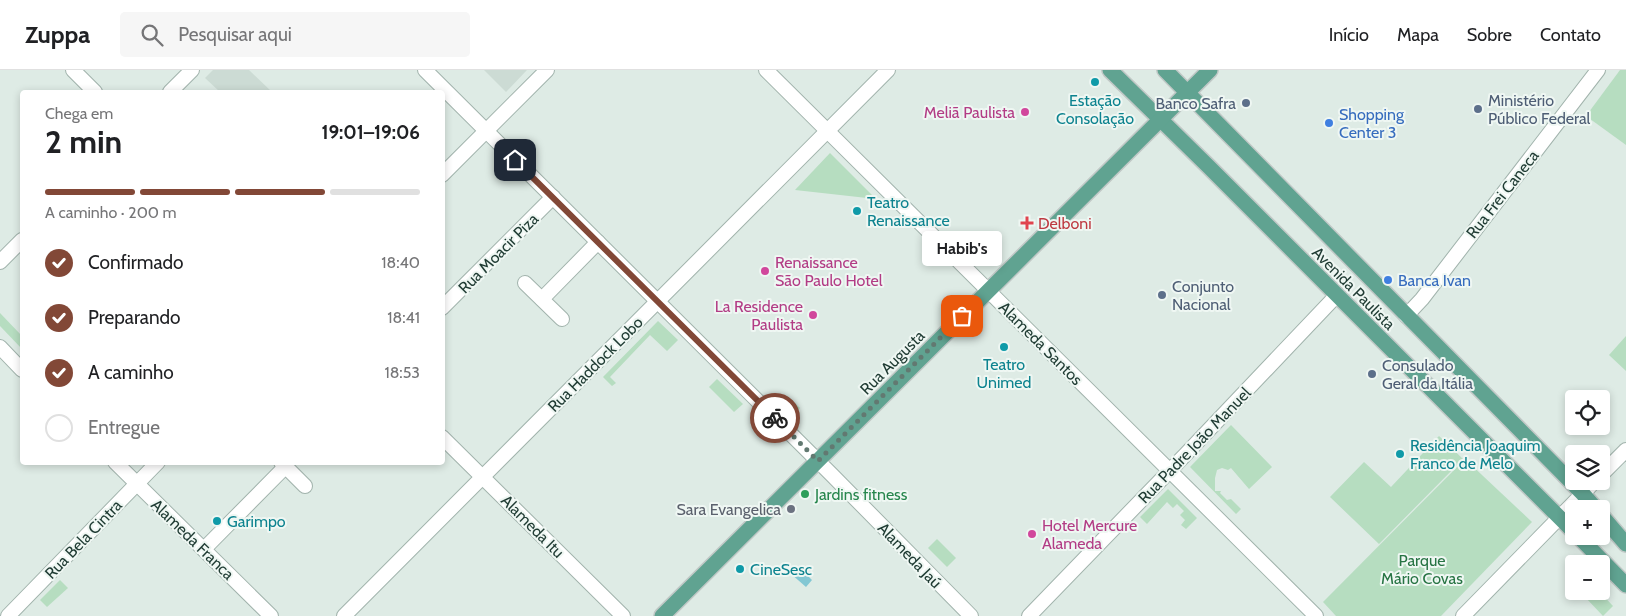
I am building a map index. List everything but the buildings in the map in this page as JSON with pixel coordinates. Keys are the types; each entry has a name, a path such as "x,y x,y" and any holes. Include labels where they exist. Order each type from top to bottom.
{"main road":[{"name":"Avenida Paulista","path":"1110,70 1565,522"},
{"name":"Avenida Paulista","path":"1164,70 1588,500"},
{"name":"Rua Augusta","path":"662,616 1210,70"},
{"path":"1610,526 1626,544"},
{"path":"1587,545 1626,585"}],"street":[{"path":"73,70 94,90"},
{"path":"172,90 192,70"},
{"name":"Alameda Jaú","path":"424,70 444,90"},
{"path":"445,172 546,70"},
{"name":"Alameda Santos","path":"766,70 1316,616"},
{"name":"Rua Haddock Lobo","path":"344,616 888,70"},
{"name":"Rua Frei Caneca","path":"1406,316 1422,299 1598,70"},
{"name":"Alameda Jaú","path":"445,91 658,301 971,616"},
{"name":"Rua Moacir Piza","path":"445,305 553,197"},
{"path":"0,262 20,242"},
{"path":"542,299 598,242"},
{"path":"525,283 562,319"},
{"name":"Rua Padre João Manuel","path":"1029,616 1337,295"},
{"path":"0,347 20,368"},
{"name":"Alameda Itu","path":"445,440 623,616"},
{"path":"1610,466 1626,450"},
{"name":"Alameda Franca","path":"118,465 271,616"},
{"name":"Rua Bela Cintra","path":"8,616 155,465"},
{"path":"204,550 283,465 305,486"},
{"path":"1463,616 1587,490"}],"shaded area":[{"path":"213,70 249,70 270,90 218,90 205,78"},
{"path":"484,70 527,70 506,92"}],"green space":[{"path":"1620,70 1626,70 1626,145 1586,116"},
{"path":"830,153 876,199 795,190"},
{"path":"0,313 20,334 20,347 0,326"},
{"path":"658,321 678,340 667,351 650,335 610,377 616,383 612,386 603,377"},
{"path":"1626,336 1626,371 1609,355"},
{"path":"717,379 743,404 734,412 709,387"},
{"path":"787,396 800,408 794,414 781,402"},
{"path":"1231,425 1272,467 1249,489 1231,468 1228,470 1222,468 1217,470 1215,491 1221,491 1220,493 1227,500 1231,499 1241,509 1236,514 1190,467"},
{"path":"1439,436 1463,459 1379,544 1330,497 1364,462 1391,487"},
{"name":"Parque Mário Covas","path":"1465,459 1532,522 1441,616 1336,616 1323,602"},
{"path":"1168,489 1197,518 1186,529 1181,525 1185,520 1180,515 1184,511 1177,504 1173,508 1167,502 1147,524 1140,517"},
{"path":"937,539 956,558 947,567 928,548"},
{"path":"60,580 68,588 47,607 40,600"},
{"path":"1588,600 1607,600 1613,606 1603,616"}],"water":[{"path":"796,566 808,568 809,577 812,580 806,587 790,573"}],"way so far":[{"path":"775,418 818,461 962,316"}],"place":[{"name":"Estação Consolação","path":"1095,82"},
{"name":"Banco Safra","path":"1246,103"},
{"name":"Ministério Público Federal","path":"1478,109"},
{"name":"Meliã Paulista","path":"1025,112"},
{"name":"Shopping Center 3","path":"1329,123"},
{"name":"Teatro Renaissance","path":"857,211"},
{"name":"Delboni","path":"1027,223"},
{"name":"Renaissance São Paulo Hotel","path":"765,271"},
{"name":"Banca Ivan","path":"1388,280"},
{"name":"Conjunto Nacional","path":"1162,295"},
{"name":"La Residence Paulista","path":"813,315"},
{"name":"Habib's","path":"962,316"},
{"name":"Teatro Unimed","path":"1004,347"},
{"name":"Consulado Geral da Itália","path":"1372,374"},
{"name":"Residência Joaquim Franco de Melo","path":"1400,454"},
{"name":"Jardins fitness","path":"805,494"},
{"name":"Sara Evangelica","path":"791,509"},
{"name":"Garimpo","path":"217,521"},
{"name":"Hotel Mercure Alameda","path":"1032,534"},
{"name":"CineSesc","path":"740,569"}],"route":[{"path":"515,160 775,418"}]}
